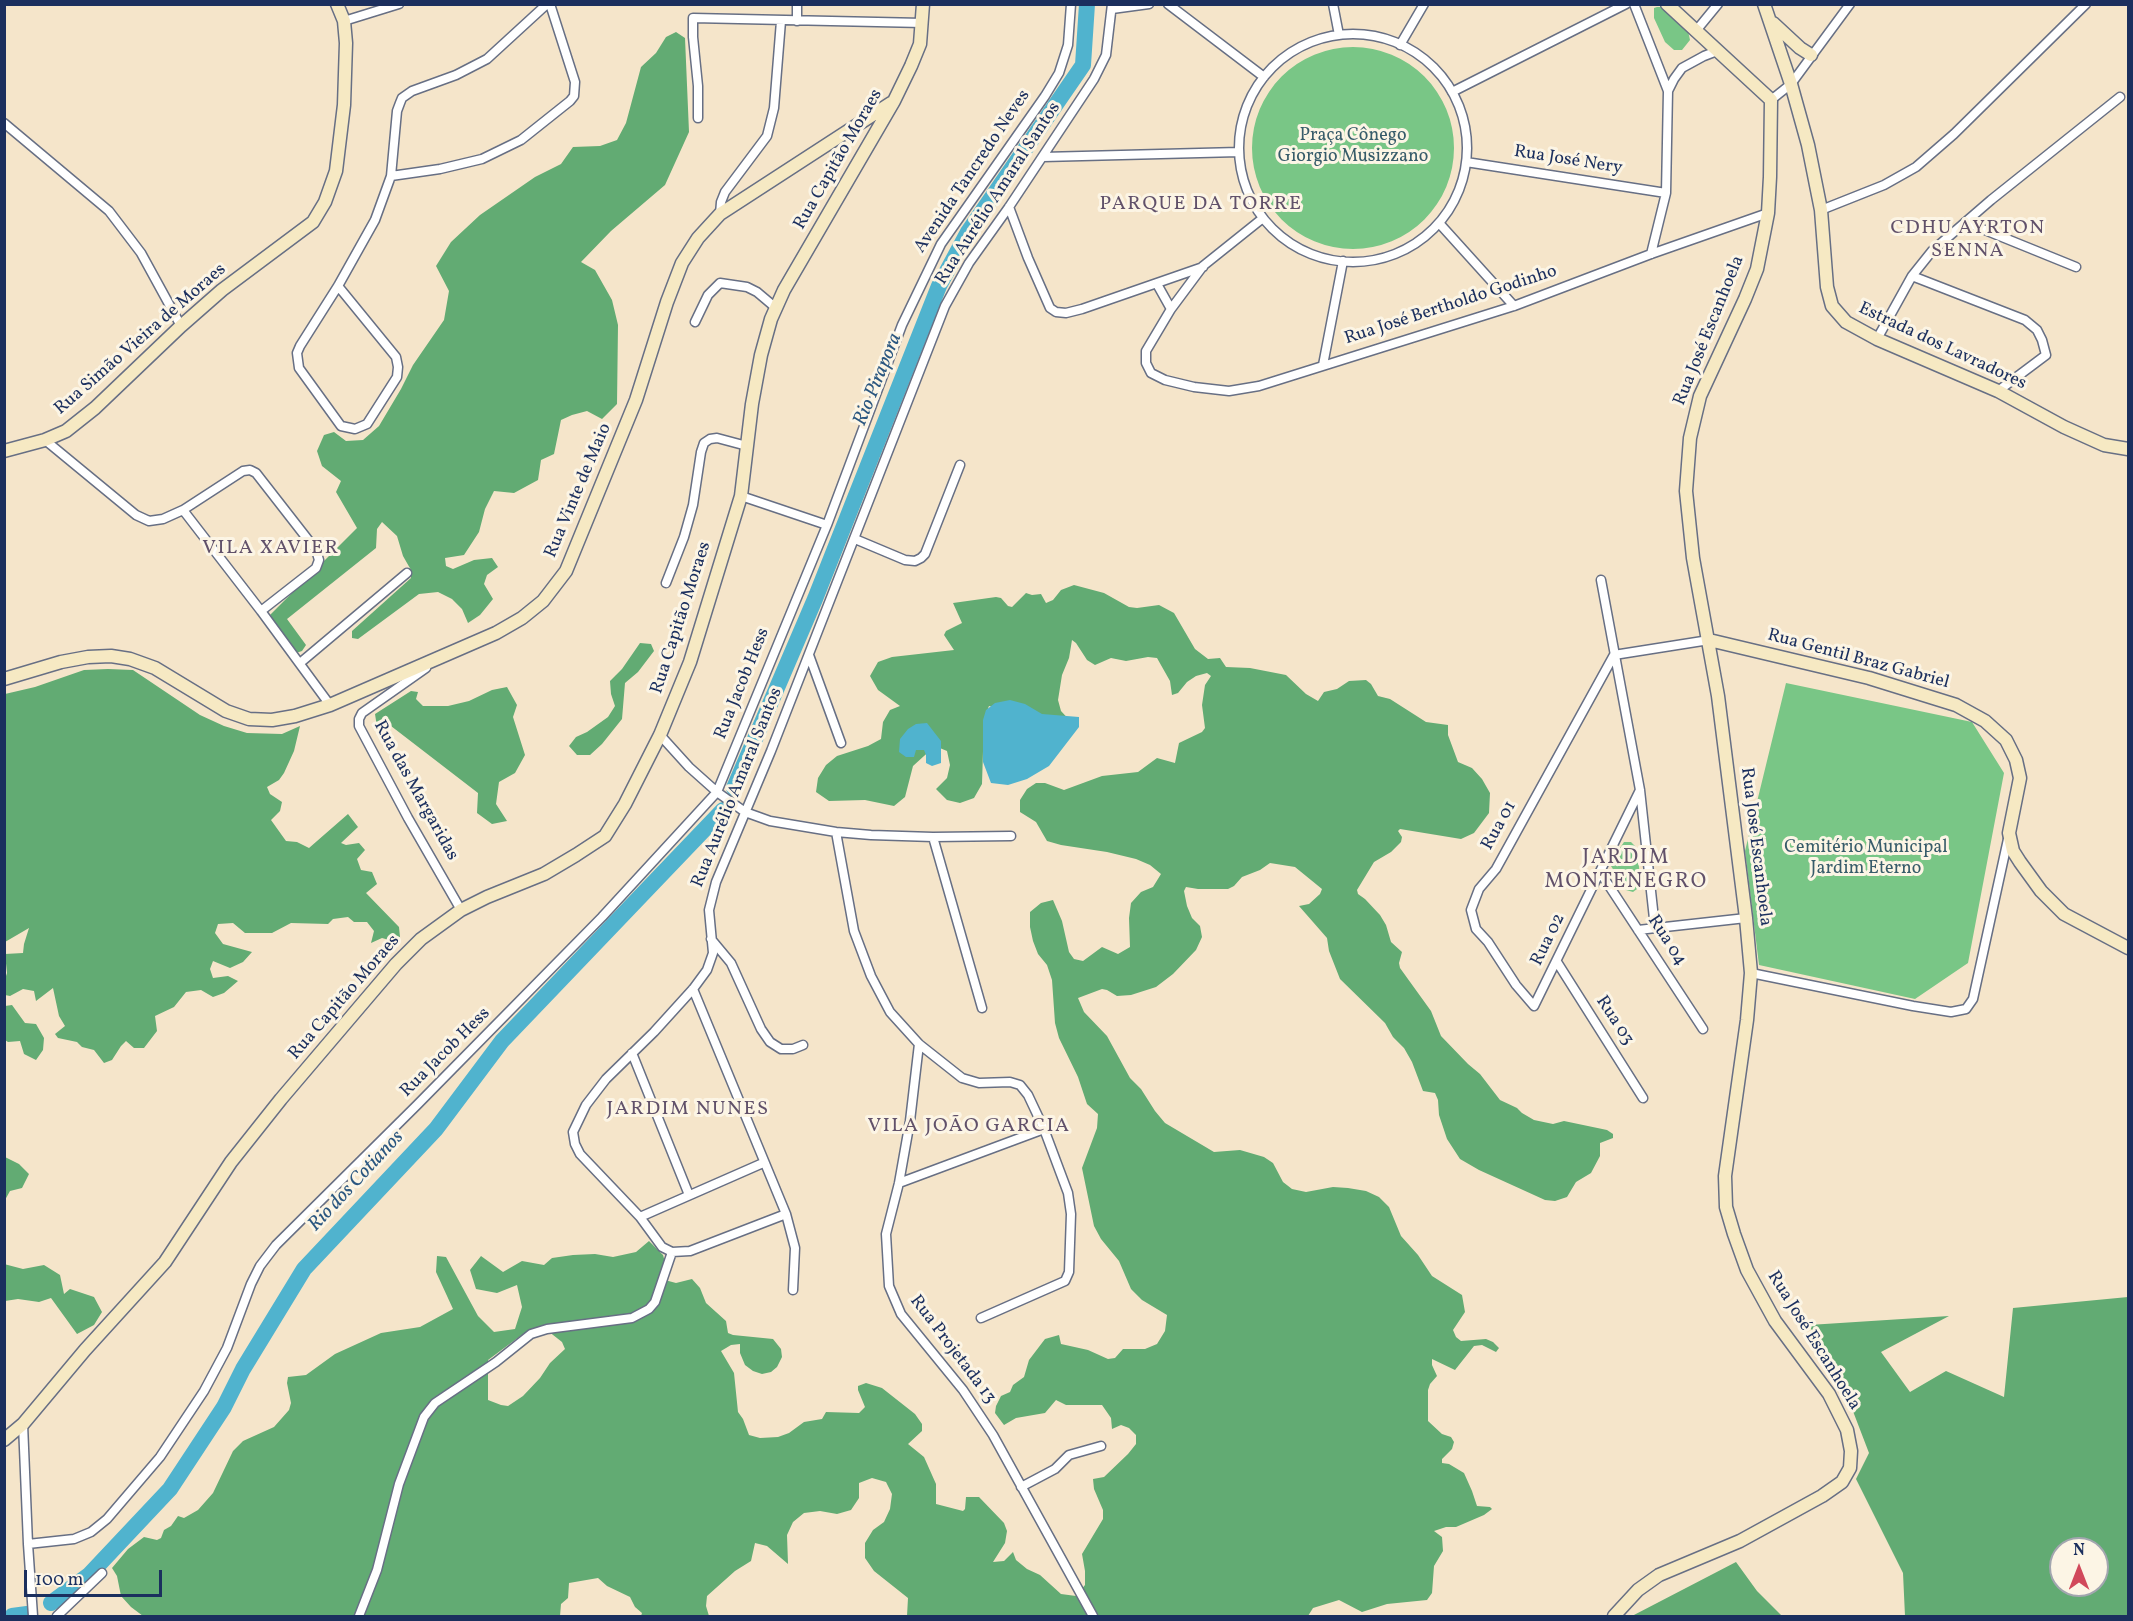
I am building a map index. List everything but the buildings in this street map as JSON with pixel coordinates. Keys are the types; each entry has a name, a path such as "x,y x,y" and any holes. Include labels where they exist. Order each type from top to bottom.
{"street":[{"name":"Rua Simão Vieira de Moraes","path":"4,451 45,440 66,430 95,408 222,290 313,222 325,202 336,171 344,105 346,43 344,21 337,4"},
{"path":"344,21 399,4"},
{"path":"338,286 396,357 398,367 397,377 368,424 355,429 341,426 299,368 297,353 375,219 391,176 397,111 402,98 412,91 456,75 487,59 548,4 575,82 570,102 521,140 482,159 440,170 391,176"},
{"path":"797,4 797,21"},
{"name":"Rua Capitão Moraes","path":"4,1440 23,1424 85,1350 165,1262 231,1162 396,964 420,939 461,910 544,874 605,836 626,804 660,735 690,662 741,496 761,355 776,308 784,290 894,101 920,44 923,4"},
{"name":"Avenida Tancredo Neves","path":"827,525 902,325 921,284 947,235 1059,73 1068,45 1071,4"},
{"name":"Rua Aurélio Amaral Santos","path":"672,1252 662,1248 640,1217 580,1155 573,1132 586,1105 606,1079 693,989 711,962 713,953 709,910 716,882 809,655 945,306 969,263 1094,79 1106,55 1112,7 1149,4"},
{"path":"1168,4 1264,77"},
{"path":"1333,4 1339,35"},
{"path":"1400,45 1424,4"},
{"path":"1452,93 1626,4"},
{"path":"1634,4 1668,92 1668,155 1665,192 1651,254"},
{"path":"1667,4 1771,100 1791,84 1849,5"},
{"path":"1695,32 1718,4"},
{"name":"Estrada dos Lavradores","path":"1764,4 1791,84 1808,145 1821,210 1827,287 1832,306 1846,322 1877,339 1998,391 2064,427 2104,445 2128,449"},
{"path":"1821,210 1884,185 1916,167 1954,134 2086,4"},
{"path":"698,117 693,18 923,23"},
{"path":"1769,18 1784,35 1811,55"},
{"path":"720,214 725,192 767,136 774,108 781,21"},
{"path":"1339,35 1381,38 1400,45 1430,65 1459,105 1466,133 1466,162 1457,195 1439,223 1416,243 1402,251 1373,260 1343,261 1309,253 1276,233 1263,218 1245,187 1239,152 1243,118 1248,102 1264,77 1282,59 1299,48 1339,35"},
{"path":"1668,92 1682,68 1717,51"},
{"path":"1877,339 1912,276 1932,251 2120,97"},
{"name":"Rua José Escanhoela","path":"1614,1617 1621,1606 1638,1590 1659,1575 1740,1541 1822,1496 1842,1482 1850,1468 1851,1451 1847,1430 1829,1394 1775,1321 1748,1270 1726,1207 1725,1176 1748,1020 1751,973 1746,918 1709,640 1693,558 1686,491 1689,438 1700,396 1757,269 1768,213 1771,100"},
{"name":"Rua Vinte de Maio","path":"4,679 62,662 88,657 111,656 130,659 155,668 226,711 249,719 272,720 295,716 330,705 496,633 522,618 543,601 566,570 636,400 667,302 682,263 698,238 720,214 894,101"},
{"path":"4,123 109,210 141,253 181,326"},
{"path":"1043,157 1239,152"},
{"name":"Rua José Nery","path":"1466,162 1665,192"},
{"path":"1009,207 1050,308 1056,312 1082,309 1203,266"},
{"name":"Rua José Bertholdo Godinho","path":"1171,309 1146,351 1146,363 1151,373 1165,380 1194,387 1229,391 1259,386 1514,306 1768,213"},
{"path":"1157,284 1171,309 1203,266 1263,218"},
{"path":"1965,222 2076,267"},
{"path":"1439,223 1514,306"},
{"path":"1323,365 1343,261"},
{"path":"1912,276 2025,320 2037,330 2046,355 1998,391"},
{"path":"694,322 708,295 720,283 747,287 757,292 776,308"},
{"path":"666,583 684,537 693,505 701,452 705,443 717,438 747,446"},
{"path":"45,440 136,515 149,521 163,519 183,510 243,471 250,470 256,473 316,550 319,560 316,568 261,611"},
{"path":"855,539 905,560 915,561 921,558 925,554 960,465"},
{"path":"741,496 827,525"},
{"path":"183,510 330,705"},
{"name":"Rua Jacob Hess","path":"28,1544 74,1539 91,1532 107,1519 160,1457 204,1390 227,1348 250,1284 276,1245 602,917 717,792 827,525"},
{"path":"300,663 407,573"},
{"path":"1601,580 1640,790 1655,928"},
{"path":"1614,656 1709,640"},
{"name":"Rua Gentil Braz Gabriel","path":"1709,640 1869,678 1956,705 1985,721 2006,740 2016,760 2020,778 2009,833"},
{"path":"809,655 840,743"},
{"name":"Rua das Margaridas","path":"444,656 362,713 359,726 461,910"},
{"name":"Rua 01","path":"1534,1006 1476,929 1471,910 1479,889 1496,869 1614,656"},
{"path":"660,735 689,767 717,792 745,812 770,821 836,832 933,837 1011,836"},
{"name":"Rua 02","path":"1534,1006 1640,790"},
{"path":"836,832 854,931 871,976 890,1012 919,1044 962,1078 980,1083 1010,1082 1020,1085 1028,1095 1044,1129 1068,1193 1071,1214 1068,1276 1060,1285 981,1318"},
{"path":"2009,833 2013,851 2020,862 2041,891 2064,914 2128,948"},
{"path":"1751,973 1913,1006 1951,1012 1966,1010 1973,999 2009,833"},
{"path":"933,837 982,1008"},
{"name":"Rua 04","path":"1600,872 1703,1029"},
{"path":"1638,930 1746,918"},
{"path":"711,939 731,963 761,1029 770,1042 781,1048 793,1049 803,1045"},
{"name":"Rua 03","path":"1557,962 1643,1098"},
{"path":"693,989 786,1214 795,1248 794,1290"},
{"name":"Rua Projetada 13","path":"919,1044 916,1084 899,1183 886,1234 889,1286 901,1314 969,1399 993,1435 1093,1617"},
{"path":"632,1053 689,1196"},
{"path":"899,1183 1044,1129"},
{"path":"640,1217 763,1163"},
{"path":"359,1617 377,1570 399,1484 429,1408 496,1362 531,1334 547,1329 632,1318 642,1314 655,1302 672,1252 690,1251 786,1214"},
{"path":"23,1424 33,1617"},
{"path":"1022,1487 1055,1469 1069,1455 1101,1446"},
{"path":"57,1617 102,1573"}],"green space":[{"path":"1666,7 1688,31 1690,40 1682,50 1674,50 1665,42 1654,18 1654,8"},
{"path":"676,32 685,38 689,132 665,185 611,231 581,262 595,270 612,300 618,325 617,404 602,419 587,411 561,420 554,454 541,460 538,480 514,493 494,491 485,509 479,532 464,555 445,558 446,566 453,569 474,560 492,558 498,567 487,575 484,584 493,599 480,615 468,623 462,609 452,599 438,592 419,594 358,639 352,638 352,631 411,578 411,570 403,556 397,536 382,522 377,529 376,548 287,619 306,645 302,651 296,653 270,615 357,528 336,492 341,481 322,466 317,451 324,435 334,432 346,441 363,440 379,426 413,365 444,320 449,291 436,266 451,242 480,215 535,177 561,164 573,147 600,146 617,140 626,123 641,67 656,53 666,37"},
{"name":"Praça Cônego Giorgio Musizzano","path":"1353,47 1373,49 1392,55 1409,64 1431,84 1446,109 1452,128 1454,148 1452,168 1446,187 1437,204 1417,226 1392,241 1373,247 1353,249 1333,247 1314,241 1297,232 1275,212 1260,187 1254,168 1252,148 1254,128 1260,109 1269,92 1289,70 1314,55 1333,49"},
{"path":"1074,585 1104,593 1129,607 1159,605 1174,613 1195,649 1208,659 1220,658 1226,667 1250,668 1286,675 1306,694 1318,701 1324,692 1337,689 1349,681 1366,680 1378,696 1390,699 1426,722 1448,725 1448,735 1458,762 1472,768 1490,793 1489,813 1474,833 1461,839 1400,829 1398,831 1402,837 1401,842 1391,852 1374,862 1357,890 1358,894 1380,915 1391,942 1402,952 1400,968 1431,1011 1441,1036 1480,1074 1500,1100 1534,1120 1553,1124 1564,1121 1607,1130 1613,1134 1613,1138 1600,1143 1600,1156 1591,1173 1576,1182 1567,1197 1555,1201 1545,1200 1460,1159 1447,1139 1435,1093 1423,1091 1404,1048 1393,1037 1385,1023 1340,979 1329,951 1327,938 1299,906 1309,904 1322,889 1295,867 1270,863 1242,877 1228,889 1186,887 1184,891 1187,906 1192,918 1200,926 1202,937 1196,950 1173,974 1156,987 1131,995 1117,996 1102,989 1078,998 1084,1012 1107,1036 1130,1078 1141,1089 1165,1123 1214,1152 1240,1150 1264,1157 1273,1163 1283,1182 1292,1189 1306,1192 1333,1187 1348,1188 1366,1191 1379,1197 1389,1207 1401,1236 1432,1276 1462,1295 1465,1312 1453,1330 1456,1337 1461,1341 1486,1339 1499,1348 1496,1352 1482,1345 1474,1346 1455,1370 1432,1359 1437,1376 1428,1390 1428,1421 1442,1434 1451,1437 1454,1442 1452,1449 1442,1459 1442,1463 1449,1464 1464,1473 1477,1506 1492,1509 1456,1527 1434,1531 1442,1537 1443,1551 1434,1566 1432,1593 1427,1600 1387,1604 1362,1612 1339,1600 1313,1608 1308,1616 907,1616 908,1598 874,1571 865,1558 865,1543 873,1530 884,1522 890,1509 892,1494 886,1482 872,1478 859,1483 859,1498 851,1510 837,1514 820,1511 804,1513 793,1522 787,1535 788,1564 767,1546 755,1543 751,1561 735,1571 707,1596 706,1606 709,1616 641,1616 642,1613 635,1607 630,1597 607,1586 598,1578 569,1583 568,1598 561,1604 560,1616 143,1616 131,1607 121,1596 117,1576 112,1568 128,1549 144,1537 157,1540 161,1538 164,1530 171,1526 178,1516 184,1518 198,1510 213,1493 233,1451 243,1441 274,1427 289,1410 291,1403 288,1377 306,1375 335,1354 381,1333 420,1327 453,1309 436,1272 437,1256 446,1257 478,1316 494,1332 515,1329 522,1307 517,1285 497,1293 476,1289 470,1270 481,1256 503,1272 522,1261 544,1265 552,1258 573,1255 595,1254 613,1257 636,1252 649,1241 663,1255 665,1262 661,1279 676,1283 692,1279 700,1288 706,1303 726,1321 728,1333 773,1339 781,1349 782,1357 777,1367 771,1372 762,1374 745,1365 740,1353 740,1344 731,1345 721,1351 734,1373 738,1412 749,1435 760,1438 778,1437 789,1433 804,1422 822,1419 826,1412 859,1413 865,1407 858,1386 866,1383 882,1388 915,1414 922,1424 922,1431 908,1444 924,1457 936,1484 936,1504 963,1511 966,1497 979,1497 1004,1523 1007,1531 1005,1543 993,1562 1004,1561 1013,1552 1016,1560 1027,1569 1040,1575 1061,1594 1076,1596 1085,1585 1082,1554 1103,1519 1103,1510 1094,1489 1093,1479 1104,1477 1128,1454 1136,1444 1136,1435 1129,1428 1121,1425 1112,1429 1111,1418 1102,1405 1066,1405 1056,1400 1045,1413 1016,1418 1004,1425 995,1413 996,1406 1001,1396 1010,1392 1013,1385 1024,1377 1029,1360 1045,1339 1059,1335 1061,1344 1088,1350 1108,1359 1115,1358 1123,1349 1145,1349 1157,1344 1165,1331 1167,1315 1142,1300 1131,1289 1119,1261 1101,1239 1094,1226 1082,1168 1097,1128 1098,1114 1087,1104 1078,1077 1059,1038 1055,1023 1052,980 1047,965 1038,954 1033,941 1030,912 1041,903 1053,900 1062,921 1069,952 1074,959 1083,961 1102,947 1118,954 1130,947 1131,903 1141,892 1153,887 1161,874 1150,865 1136,859 1047,841 1036,822 1020,812 1020,800 1027,789 1036,783 1045,783 1064,790 1102,776 1138,772 1157,758 1175,763 1179,743 1202,732 1205,728 1202,705 1205,685 1211,676 1207,673 1196,676 1187,682 1178,693 1172,695 1170,681 1157,658 1148,657 1126,661 1111,658 1095,665 1087,660 1072,640 1058,700 1061,711 1074,725 989,706 984,719 982,784 974,798 960,803 947,800 936,789 947,778 950,765 947,751 935,746 913,766 905,797 894,806 865,800 829,801 816,792 818,778 826,765 837,756 868,746 881,739 883,722 890,710 900,706 878,690 870,676 878,662 892,657 954,650 944,635 946,631 962,623 953,603 996,597 1001,598 1012,607 1026,593 1041,594 1046,603 1053,600 1061,590","holes":["536,1329 548,1331 562,1342 565,1349 550,1363 540,1378 523,1396 508,1406 488,1400 488,1360 523,1334"]},
{"path":"640,643 651,644 654,651 638,672 625,683 622,719 590,755 577,755 569,746 576,737 608,717 615,706 610,681 622,669"},
{"path":"84,670 133,670 200,715 247,733 282,734 300,726 294,751 284,773 279,780 267,787 270,794 282,802 280,811 271,820 286,841 297,842 309,848 348,814 358,827 341,843 346,845 359,843 365,850 357,859 361,870 372,872 377,884 366,893 399,927 400,937 389,940 382,938 371,943 374,931 367,922 354,922 348,917 333,919 328,924 291,923 272,933 245,933 233,923 218,924 215,933 223,944 252,952 243,962 230,968 213,961 210,969 213,978 228,976 238,981 224,993 213,997 201,990 186,992 174,1007 155,1016 157,1031 144,1048 134,1048 126,1041 112,1060 104,1063 94,1050 82,1047 77,1042 58,1038 55,1034 65,1026 59,1016 53,988 36,1001 34,991 23,989 10,996 5,995 7,973 5,954 23,953 29,928 5,942 5,694 35,687"},
{"name":"Cemitério Municipal Jardim Eterno","path":"1786,683 1972,722 2004,773 1968,963 1915,999 1759,965 1745,851"},
{"path":"507,687 517,705 513,717 525,755 515,773 499,782 496,804 507,821 492,824 477,813 478,793 391,726 377,727 375,714 411,691 418,692 416,699 423,706 448,706"},
{"path":"1624,842 1631,842 1637,848 1641,886 1633,892 1626,890 1611,866 1613,858"},
{"path":"12,1005 25,1023 36,1024 44,1038 43,1050 36,1060 24,1054 20,1041 5,1040 5,1006"},
{"path":"5,1157 19,1164 29,1174 22,1188 10,1191 5,1200"},
{"path":"4,1264 23,1269 44,1265 60,1275 64,1294 70,1289 94,1297 102,1312 94,1325 77,1334 51,1298 39,1302 18,1299 5,1301"},
{"path":"2128,1297 2128,1616 1905,1616 1903,1573 1856,1479 1869,1453 1846,1393 1809,1325 1949,1316 1881,1352 1910,1392 1946,1371 2004,1397 2013,1308"},
{"path":"1736,1562 1757,1591 1782,1616 1632,1616"}],"water":[{"path":"1010,700 1025,704 1042,714 1079,717 1079,727 1049,766 1027,779 1008,785 991,783 983,762 983,720 986,710 995,703"},
{"path":"927,723 941,741 941,763 932,766 926,763 924,750 916,750 914,757 906,757 899,752 900,739 908,729 916,724"}],"waterway":[{"name":"Rio Pirapora","path":"734,788 815,599 939,286 968,232 1083,65 1087,4"},
{"name":"Rio dos Cotianos","path":"51,1603 89,1575 170,1489 224,1407 243,1369 304,1269 436,1129 502,1041 723,810"},
{"name":"Rio dos Cotianos","path":"12,1616 27,1614"}],"district":[{"name":"PARQUE DA TORRE","path":"1201,205"},
{"name":"CDHU AYRTON SENNA","path":"1968,240"},
{"name":"VILA XAVIER","path":"271,549"},
{"name":"JARDIM MONTENEGRO","path":"1626,871"},
{"name":"JARDIM NUNES","path":"688,1110"},
{"name":"VILA JOÃO GARCIA","path":"969,1127"}]}
